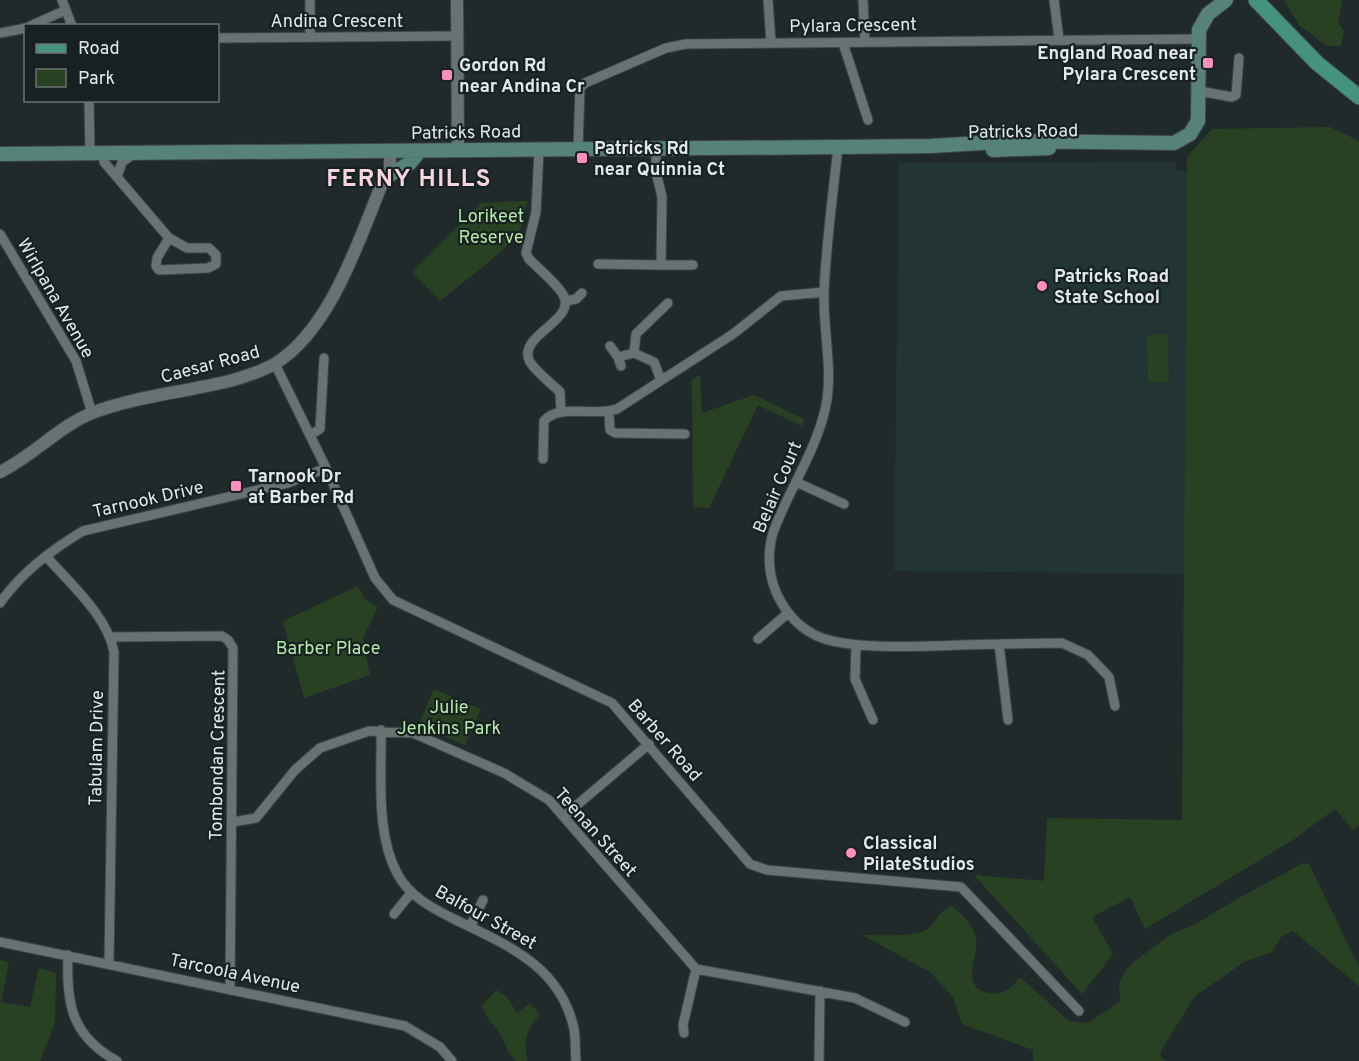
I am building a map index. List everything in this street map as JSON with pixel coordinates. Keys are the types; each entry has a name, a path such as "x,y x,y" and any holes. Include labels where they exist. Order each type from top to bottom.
{"main road":[{"path":"1199,91 1198,39 1203,20 1226,0"},
{"path":"1256,0 1309,56 1359,97"},
{"name":"Patricks Road","path":"0,154 931,146 1025,141 1174,143 1191,134 1198,121 1199,91"},
{"path":"385,181 410,163 420,151"}],"street":[{"path":"62,0 71,24"},
{"path":"310,0 310,37"},
{"path":"457,0 458,150"},
{"path":"768,0 771,43"},
{"path":"863,0 865,42"},
{"path":"1054,0 1059,39"},
{"path":"34,24 66,10"},
{"path":"0,33 24,28"},
{"name":"Andina Crescent","path":"219,38 457,36"},
{"name":"Pylara Crescent","path":"578,149 578,96 580,88 585,83 666,48 686,44 1198,39"},
{"path":"843,43 868,120"},
{"path":"1199,91 1236,95 1239,58"},
{"path":"89,102 97,153 104,162 169,238 187,248 209,248 216,255 216,264 208,268 159,270 156,266 157,258 169,238"},
{"name":"Belair Court","path":"838,147 824,292 828,368 826,402 813,446 774,531 769,558 774,588 788,614 815,635 856,646 1062,643 1088,655 1109,677 1115,706"},
{"path":"656,148 656,172 662,197 662,265"},
{"path":"539,150 536,212 526,253 566,300 564,309 530,346 528,356 531,363 560,392 561,411"},
{"name":"Caesar Road","path":"0,472 18,463 67,427 92,413 235,379 274,364 297,345 326,304 352,259 385,181 386,151"},
{"path":"117,177 122,162 134,153"},
{"name":"Wirlpana Avenue","path":"0,234 76,361 92,413"},
{"path":"598,264 693,265"},
{"path":"543,459 544,421 550,414 561,411 609,412 679,371 733,334 781,296 824,292"},
{"path":"566,300 576,299 582,293"},
{"path":"634,353 636,334 668,303"},
{"path":"610,346 620,361 634,353"},
{"path":"634,353 654,362 661,381"},
{"path":"310,435 320,429 324,358"},
{"name":"Barber Road","path":"274,364 326,468 375,578 393,600 612,703 750,864 767,870 961,887 1079,1011"},
{"path":"609,412 610,430 615,433 685,434"},
{"name":"Tarnook Drive","path":"0,603 12,586 46,556 82,531 288,483 326,468"},
{"path":"796,482 844,504"},
{"name":"Tabulam Drive","path":"46,556 104,624 111,637 114,652 109,963"},
{"path":"758,639 788,614"},
{"name":"Tombondan Crescent","path":"111,637 214,636 228,640 233,648 230,990"},
{"path":"999,644 1008,720"},
{"path":"856,646 855,679 873,720"},
{"name":"Teenan Street","path":"233,822 256,818 295,770 320,748 357,733 381,730 413,733 504,773 538,792 564,816 696,969"},
{"name":"Balfour Street","path":"381,730 384,831 390,858 399,877 411,893 430,907 530,959 556,984 574,1029 576,1061"},
{"path":"564,816 649,744"},
{"path":"394,914 411,893"},
{"path":"470,927 483,900"},
{"name":"Tarcoola Avenue","path":"0,942 405,1026 440,1047 452,1061"},
{"path":"68,955 67,981 75,1023 98,1049 117,1061"},
{"path":"684,1033 683,1025 696,969 731,978 855,998 905,1022"},
{"path":"819,1061 820,991"}],"shaded area":[{"name":"Patricks Road State School","path":"1175,162 1176,171 1187,171 1184,574 894,571 899,163"}],"green space":[{"path":"1284,0 1342,0 1338,23 1344,31 1341,46 1327,46 1299,25"},
{"path":"1330,127 1359,141 1359,825 1353,830 1335,809 1293,840 1145,929 1130,897 1092,917 1113,954 1082,994 974,875 1044,881 1047,818 1182,820 1187,157 1212,129"},
{"name":"Lorikeet Reserve","path":"528,201 521,228 507,246 440,301 412,272 481,203"},
{"path":"1147,335 1168,335 1169,382 1148,382"},
{"path":"700,375 702,413 754,395 804,419 802,426 758,405 709,508 693,507 692,380"},
{"name":"Barber Place","path":"358,586 365,599 378,607 363,638 370,675 304,698 283,621"},
{"name":"Julie Jenkins Park","path":"434,689 481,709 465,745 418,726"},
{"path":"1303,863 1309,864 1359,967 1359,986 1293,931 1281,937 1272,952 1246,961 1195,996 1162,1049 1160,1056 1166,1061 1033,1061 1033,1050 962,1024 953,997 930,972 862,935 919,933 932,925 942,912 952,906 968,922 975,934 976,950 972,977 974,984 980,990 990,993 1004,992 1020,977 1069,1021 1088,1023 1120,1001 1119,984 1126,970 1171,934 1196,924"},
{"path":"0,960 9,962 1,1002 30,1007 39,968 56,973 55,1023 40,1061 0,1061"},
{"path":"496,990 506,996 517,1013 530,1003 540,1015 527,1036 528,1061 516,1061 512,1058 502,1037 484,1011 482,1006"}],"place":[{"name":"England Road near Pylara Crescent","path":"1208,63"},
{"name":"Gordon Rd near Andina Cr","path":"447,75"},
{"name":"Patricks Rd near Quinnia Ct","path":"582,158"},
{"name":"Patricks Road State School","path":"1042,286"},
{"name":"Tarnook Dr at Barber Rd","path":"236,486"},
{"name":"Classical PilateStudios","path":"851,853"}],"district":[{"name":"FERNY HILLS","path":"409,178"}]}
